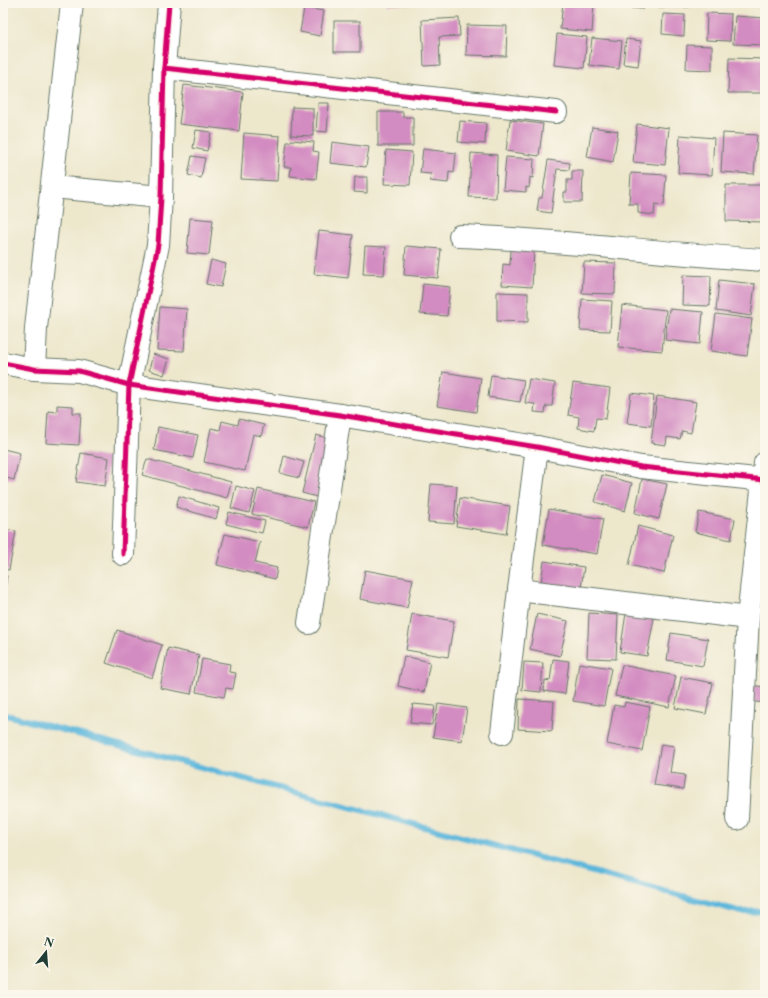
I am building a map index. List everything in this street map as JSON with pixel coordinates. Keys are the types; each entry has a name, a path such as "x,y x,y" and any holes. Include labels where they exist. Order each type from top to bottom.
{"street":[{"path":"34,369 36,328 72,3"},
{"path":"123,554 129,386 158,245 161,197 164,68 169,3"},
{"path":"164,68 556,112"},
{"path":"52,188 161,197"},
{"path":"460,236 565,242 722,258 765,260"},
{"path":"3,363 34,369 79,371 129,386 340,415 537,447 642,467 764,474 748,618 737,819"},
{"path":"309,623 340,415"},
{"path":"502,733 537,447"},
{"path":"519,590 748,618"}],"building":[{"path":"321,3 337,3 336,5"},
{"path":"388,3 427,3 427,4 388,5"},
{"path":"563,3 594,3 592,32 560,29"},
{"path":"615,3 643,3 643,9 615,7"},
{"path":"659,3 689,3 689,7 659,7"},
{"path":"304,8 324,11 320,36 300,32"},
{"path":"707,13 731,14 730,41 706,40"},
{"path":"663,14 685,15 684,36 662,34"},
{"path":"735,16 765,18 765,45 733,44"},
{"path":"459,18 460,36 439,37 440,65 424,66 422,20"},
{"path":"334,21 360,21 360,52 334,52"},
{"path":"467,25 507,26 506,56 466,55"},
{"path":"557,34 587,37 584,68 554,65"},
{"path":"592,38 622,41 619,69 589,65"},
{"path":"626,39 641,41 638,66 623,64"},
{"path":"687,45 712,46 712,70 686,69"},
{"path":"729,58 765,59 765,93 728,93"},
{"path":"184,85 243,92 239,131 179,124"},
{"path":"318,103 329,103 327,132 316,131"},
{"path":"292,107 313,108 313,136 291,135"},
{"path":"378,112 403,112 403,117 413,117 413,146 378,146"},
{"path":"510,120 543,124 539,156 506,151"},
{"path":"460,121 486,123 485,144 458,142"},
{"path":"637,124 669,128 665,165 633,162"},
{"path":"592,127 618,131 613,162 587,157"},
{"path":"196,130 211,132 207,151 193,148"},
{"path":"244,133 280,136 277,181 241,179"},
{"path":"723,133 757,135 754,174 721,172"},
{"path":"680,135 714,138 712,175 678,173"},
{"path":"291,140 314,142 313,151 319,152 316,179 290,176 291,167 284,167 287,142 291,142"},
{"path":"332,142 369,147 366,167 330,163"},
{"path":"423,149 456,153 454,173 449,172 448,183 430,181 431,174 420,173"},
{"path":"386,150 412,152 410,185 384,184"},
{"path":"471,153 497,155 496,198 469,197"},
{"path":"192,156 205,158 201,178 188,175"},
{"path":"506,157 534,159 533,178 530,177 529,188 526,187 526,192 503,190"},
{"path":"548,160 570,163 569,170 557,169 551,213 537,211 539,198 542,198"},
{"path":"572,171 583,171 582,202 564,202 564,192 567,192 567,180 572,180"},
{"path":"631,173 666,175 664,205 655,204 654,215 638,213 638,204 629,204"},
{"path":"355,177 367,177 367,193 354,192"},
{"path":"726,185 765,185 765,222 726,221"},
{"path":"190,218 213,220 209,255 187,253"},
{"path":"319,231 353,235 348,278 314,274"},
{"path":"365,246 386,247 384,275 363,274"},
{"path":"406,246 441,249 438,278 404,275"},
{"path":"511,250 534,251 532,287 502,285 503,264 510,265"},
{"path":"211,260 226,264 221,287 206,284"},
{"path":"584,262 616,263 615,294 582,293"},
{"path":"683,275 711,276 710,306 682,305"},
{"path":"719,280 755,284 751,316 716,311"},
{"path":"423,284 450,287 447,316 420,314"},
{"path":"497,292 528,293 528,322 497,321"},
{"path":"582,299 612,301 610,331 580,330"},
{"path":"622,305 666,310 662,351 618,347"},
{"path":"160,307 187,309 184,351 157,350"},
{"path":"669,309 703,312 700,344 665,340"},
{"path":"716,314 752,319 747,356 711,351"},
{"path":"153,354 169,359 164,375 149,370"},
{"path":"443,372 481,378 476,412 437,406"},
{"path":"491,375 524,380 520,402 488,397"},
{"path":"529,379 555,383 552,406 546,406 545,413 534,412 535,404 525,403"},
{"path":"573,383 610,388 606,419 596,418 594,431 578,428 579,417 568,415"},
{"path":"631,393 654,396 651,426 627,423"},
{"path":"657,396 696,402 691,433 682,431 680,439 667,437 666,445 651,443"},
{"path":"57,405 73,406 73,413 81,413 79,445 46,443 48,411 57,412"},
{"path":"239,419 264,425 261,436 253,434 245,471 204,462 211,428 220,430 222,421 238,425"},
{"path":"158,427 198,435 193,458 154,450"},
{"path":"316,435 331,439 317,497 302,493"},
{"path":"3,449 20,453 14,480 3,477"},
{"path":"81,453 109,458 105,486 76,482"},
{"path":"284,456 304,462 299,478 280,473"},
{"path":"147,459 231,482 227,498 142,475"},
{"path":"602,475 632,483 625,511 595,502"},
{"path":"642,479 667,484 659,519 635,513"},
{"path":"431,484 457,486 454,524 428,522"},
{"path":"236,486 255,491 249,513 231,508"},
{"path":"258,489 314,502 308,527 252,514"},
{"path":"179,496 219,508 216,519 176,507"},
{"path":"460,498 510,506 506,534 456,526"},
{"path":"549,509 603,519 597,554 543,545"},
{"path":"229,512 265,521 262,533 226,524"},
{"path":"699,512 735,519 731,540 695,532"},
{"path":"638,526 673,535 664,573 629,565"},
{"path":"3,529 16,531 9,570 3,569"},
{"path":"225,534 260,542 255,563 277,568 275,579 217,565"},
{"path":"544,561 584,567 580,595 540,590"},
{"path":"365,570 413,579 407,608 360,599"},
{"path":"3,575 7,576 4,593 3,593"},
{"path":"589,613 618,615 616,659 587,658"},
{"path":"626,613 654,618 647,656 620,652"},
{"path":"412,614 454,621 448,657 406,650"},
{"path":"537,614 568,621 560,656 530,649"},
{"path":"117,630 162,645 152,678 106,663"},
{"path":"671,633 708,639 703,666 667,660"},
{"path":"168,648 199,655 191,694 160,688"},
{"path":"764,648 765,659 763,659"},
{"path":"404,656 430,662 424,692 398,686"},
{"path":"202,659 230,664 229,672 236,673 233,689 226,688 224,697 196,692"},
{"path":"553,659 569,661 565,694 544,691 545,680 550,681"},
{"path":"524,662 543,663 541,692 522,690"},
{"path":"579,663 611,668 604,706 573,701"},
{"path":"622,665 676,676 669,707 615,696"},
{"path":"681,677 713,683 706,714 675,708"},
{"path":"750,685 765,687 765,703 748,701"},
{"path":"519,699 554,701 552,731 518,729"},
{"path":"625,702 650,707 642,751 607,744 614,705 624,707"},
{"path":"413,704 435,706 432,725 410,723"},
{"path":"438,704 467,708 462,741 433,737"},
{"path":"661,744 674,746 670,773 685,775 683,789 654,785"}],"waterway":[{"path":"3,714 742,912 765,911"}],"cycle path":[{"path":"123,554 129,385 158,245 161,197 164,68 169,3"},
{"path":"164,68 556,112"},
{"path":"3,363 34,369 79,371 129,385 340,415 537,447 641,467 765,480"}]}
